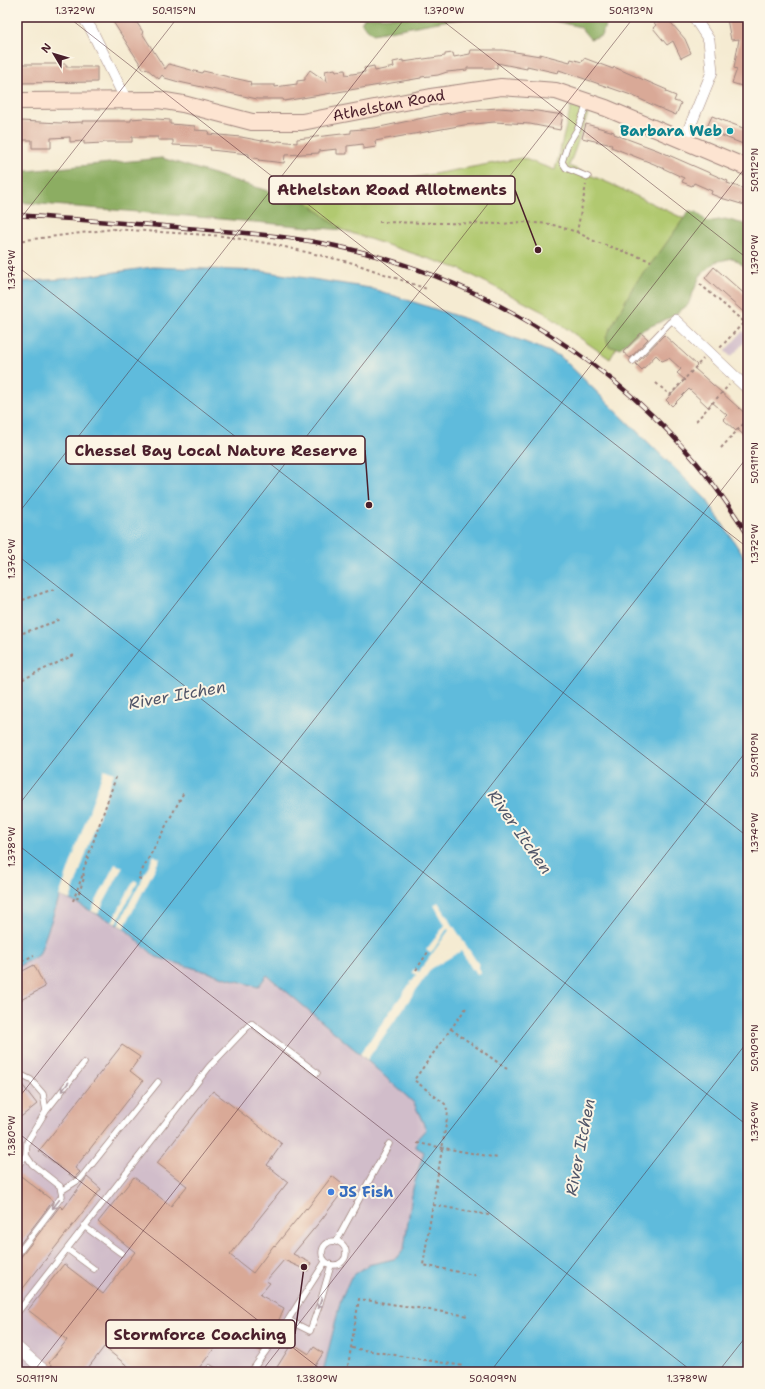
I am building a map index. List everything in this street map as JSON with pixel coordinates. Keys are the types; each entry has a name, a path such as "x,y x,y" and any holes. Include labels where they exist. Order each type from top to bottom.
{"street":[{"path":"83,17 91,29 126,100"},
{"path":"684,141 712,72 709,40 694,17"},
{"name":"Athelstan Road","path":"17,101 159,100 184,104 252,122 302,122 431,97 501,87 556,91 606,108 748,168"},
{"path":"675,320 748,389"},
{"path":"17,1347 46,1372"}],"lane":[{"path":"587,102 578,128 567,146 562,162 566,168 588,178"},
{"path":"633,361 670,322 675,320"},
{"path":"17,1312 209,1067 251,1023 317,1073"},
{"path":"17,1167 26,1155 27,1142 46,1111 84,1063"},
{"path":"17,1072 31,1080 43,1094 46,1111"},
{"path":"61,1192 80,1179 158,1082"},
{"path":"336,1242 389,1144"},
{"path":"17,1255 62,1196 60,1186 32,1164 26,1155"},
{"path":"84,1226 121,1253"},
{"path":"336,1242 343,1247 345,1255 340,1263 331,1265 325,1262 322,1256 323,1248 329,1243 336,1242"},
{"path":"67,1249 94,1269"},
{"path":"251,1372 288,1320 325,1262"},
{"path":"288,1320 310,1331 331,1265"},
{"path":"210,1368 216,1372"}],"path":[{"path":"577,232 588,178"},
{"path":"379,222 502,224 520,222 550,224 577,232 594,241 651,261"},
{"path":"17,240 113,229 223,236 272,244 353,263 427,289"},
{"path":"700,284 746,324 748,322"},
{"path":"656,383 670,395 744,322"},
{"path":"696,421 736,378"},
{"path":"721,448 748,419"},
{"path":"17,602 54,589"},
{"path":"17,635 62,619"},
{"path":"17,682 74,655"},
{"path":"73,901 116,777"},
{"path":"141,879 138,878 184,792"},
{"path":"77,899 84,878 83,873"},
{"path":"416,970 428,952"},
{"path":"17,964 34,954"},
{"path":"466,1008 414,1080 445,1104 448,1112 423,1265 479,1276"},
{"path":"451,1029 507,1069"},
{"path":"417,1143 498,1158"},
{"path":"433,1205 489,1215"},
{"path":"348,1372 359,1299 469,1316"},
{"path":"352,1348 463,1366"}],"shaded area":[{"path":"743,331 748,338 731,357 725,351"},
{"path":"59,896 70,900 124,928 156,957 258,987 267,975 360,1054 414,1103 426,1129 418,1138 416,1147 424,1152 413,1188 404,1249 399,1256 394,1259 368,1265 351,1277 341,1299 323,1372 17,1372 17,967 39,955"}],"green space":[{"path":"365,17 476,17 444,21 373,34 361,23"},
{"path":"530,17 602,17 606,25 601,36 590,39 580,27"},
{"path":"571,106 589,111 569,166 691,222 610,359 543,312 460,269 342,230 302,198 522,158 555,170"},
{"path":"162,158 297,200 302,198 342,230 17,202 17,172"},
{"path":"689,211 697,212 707,222 725,219 748,225 748,269 733,258 715,262 700,276 688,305 671,317 640,331 620,348 609,347 606,337 634,285"}],"water":[{"name":"River Itchen","path":"153,267 261,271 370,288 469,320 560,356 706,499 748,563 748,1356 745,1372 323,1372 341,1299 351,1277 368,1265 394,1259 399,1256 404,1249 413,1188 424,1152 416,1147 418,1138 426,1129 414,1103 360,1054 267,975 258,987 156,957 124,928 60,896 39,955 17,967 17,282 63,279"}],"pier":[{"path":"104,769 114,773 70,900 59,896"},
{"path":"154,855 160,859 124,928 118,925"},
{"path":"115,864 123,867 98,914 91,911"},
{"path":"134,880 138,882 116,924 112,922"},
{"path":"438,902 479,965 478,966 481,972 477,974 474,969 472,969 461,951 431,969 367,1060 360,1054 416,975 412,972 414,969 419,972 449,930 447,929 431,954 426,950 445,925 434,905"}],"building":[{"path":"110,17 133,17 165,69 169,64 202,73 203,71 251,82 250,85 275,85 275,87 297,84 297,81 305,80 305,77 310,70 327,82 325,71 335,69 336,71 345,70 346,75 365,72 364,68 374,66 375,71 394,67 393,62 403,60 403,62 445,56 445,54 453,53 454,57 470,54 471,50 503,50 540,56 540,54 570,62 571,59 582,62 584,58 613,69 614,67 667,90 666,92 676,96 674,101 681,103 676,115 631,95 559,70 558,73 527,66 527,69 497,63 497,68 467,68 467,70 447,72 438,75 284,101 283,99 257,99 179,82 165,78 162,75 159,79 146,68 144,70"},
{"path":"649,17 666,17 685,39 691,53 681,58 673,41 667,45 653,28 656,25"},
{"path":"748,17 748,88 732,83 737,69 734,68 739,39 731,40 727,19"},
{"path":"17,64 66,64 66,67 97,67 97,82 17,83"},
{"path":"499,108 563,115 560,130 530,124 494,122 464,125 375,141 376,147 363,149 363,144 347,146 347,154 337,154 337,149 319,151 319,153 285,155 284,163 258,160 259,159 249,157 249,154 210,150 211,148 197,146 173,145 173,140 158,140 158,137 132,137 132,142 103,142 84,144 84,141 70,142 70,137 51,138 51,148 32,148 32,140 17,140 17,122 20,121 61,123 83,122 82,121 131,121 131,119 144,118 170,120 170,124 195,126 195,130 209,131 208,134 241,137 262,141 297,143 297,139 351,133 351,130 375,128 447,113"},
{"path":"712,116 748,130 748,146 720,135 721,133 707,127"},
{"path":"586,124 614,132 614,134 657,150 728,181 727,183 748,190 748,206 711,194 712,191 694,183 692,186 682,182 684,178 611,147 612,145 582,138"},
{"path":"714,267 748,297 748,316 705,278"},
{"path":"641,333 648,339 630,358 623,352"},
{"path":"664,335 697,365 694,368 748,416 748,439 737,429 736,431 723,419 727,415 712,402 708,407 689,389 672,406 666,400 685,380 677,373 681,369 669,358 662,361 656,355 642,370 636,364"},
{"path":"34,965 45,987 17,1002 17,974"},
{"path":"122,1045 140,1057 130,1071 143,1081 75,1168 80,1172 74,1178 39,1151"},
{"path":"17,1078 37,1104 17,1120"},
{"path":"213,1091 282,1144 267,1165 288,1182 230,1255 253,1273 274,1245 275,1246 306,1208 307,1209 332,1176 346,1187 293,1254 311,1263 308,1271 284,1260 266,1281 270,1283 260,1295 284,1308 275,1329 274,1328 261,1351 226,1333 196,1372 135,1372 104,1347 85,1372 59,1372 49,1363 67,1340 28,1310 64,1264 103,1294 135,1252 98,1222 134,1177 171,1206 187,1186 157,1163"},
{"path":"17,1173 53,1201 17,1248"},
{"path":"87,1177 101,1189 17,1296 17,1259 20,1258 60,1206 63,1209"},
{"path":"292,1343 309,1354 314,1347 323,1353 311,1372 274,1372"}],"railway":[{"path":"17,215 241,232 316,242 381,257 431,274 479,296 526,321 572,349 614,381 653,416 689,454 705,473 748,535"}],"place":[{"name":"Barbara Web","path":"730,131"},
{"name":"Athelstan Road Allotments","path":"538,250"},
{"name":"Chessel Bay Local Nature Reserve","path":"369,505"},
{"name":"JS Fish","path":"331,1192"},
{"name":"Stormforce Coaching","path":"304,1267"}]}
